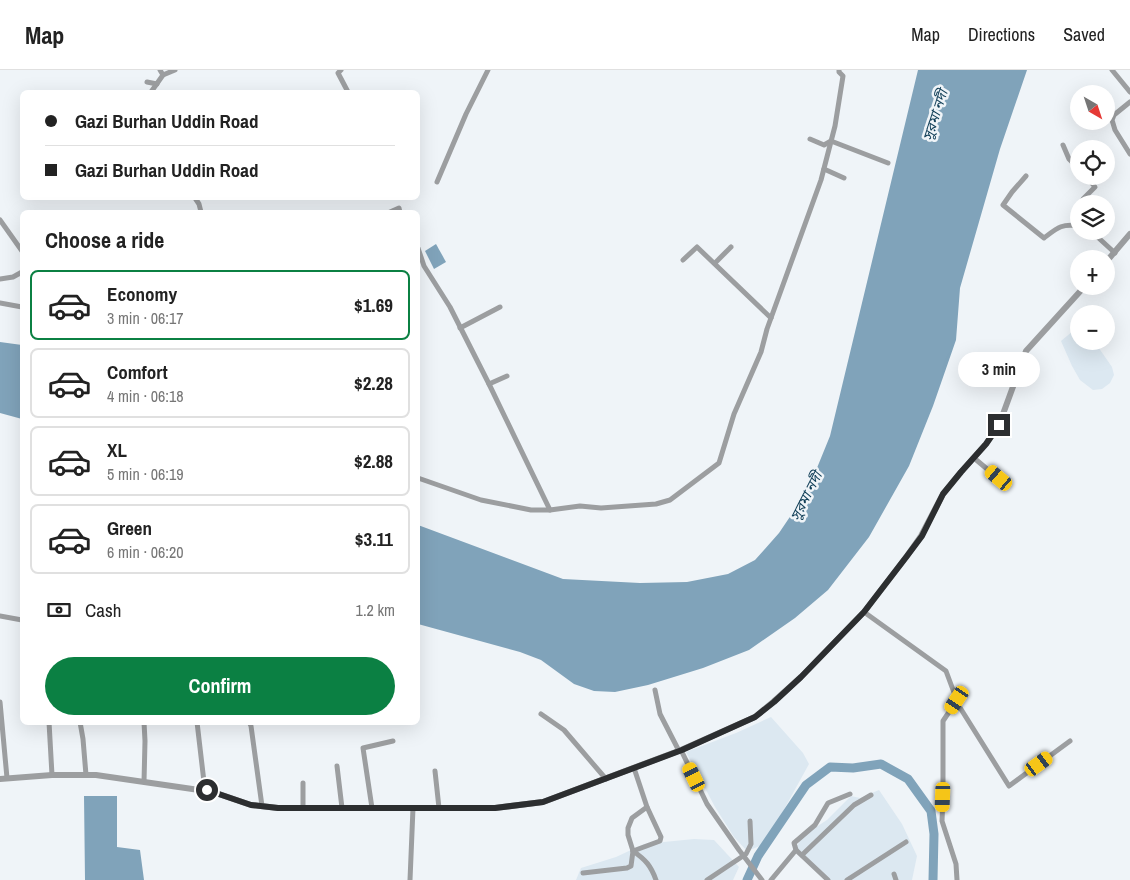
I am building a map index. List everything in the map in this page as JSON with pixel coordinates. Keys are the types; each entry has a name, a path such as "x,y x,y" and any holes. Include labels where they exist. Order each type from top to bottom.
{"street":[{"path":"152,90 161,73 175,70"},
{"path":"340,70 338,73 347,90"},
{"path":"437,182 466,114 488,70"},
{"path":"420,479 481,500 531,510 550,510 580,506 601,508 656,504 670,500 719,463 734,414 761,352 771,318 821,180 835,126 843,76 839,70"},
{"path":"1112,70 1130,92"},
{"path":"147,82 157,84"},
{"path":"1130,102 1114,115 1112,120 1115,130 1130,154"},
{"path":"810,138 824,145 831,140"},
{"path":"831,140 888,162"},
{"path":"1063,145 1070,160"},
{"path":"824,168 844,178"},
{"path":"1026,176 1003,205 1044,238 1057,228 1070,225"},
{"path":"1088,195 1095,187 1093,185"},
{"path":"0,220 20,248"},
{"path":"1115,253 1130,234"},
{"path":"1101,240 1112,250"},
{"path":"682,260 697,247 771,318"},
{"path":"715,263 731,247"},
{"path":"420,254 424,266 450,308 489,384 550,510"},
{"path":"0,280 20,273"},
{"path":"0,702 4,778 86,774 210,792 251,805 278,808 495,808 543,802 606,779 680,750 755,717 801,677 864,612 922,536 943,494 986,444 999,425 1026,351 1077,295"},
{"path":"0,303 20,307"},
{"path":"460,328 500,307"},
{"path":"489,384 508,376"},
{"path":"974,458 999,478"},
{"path":"864,612 946,671 959,706 1009,786 1070,741"},
{"path":"0,616 20,620"},
{"path":"654,690 660,714 707,804 762,880"},
{"path":"957,700 943,721 942,821 956,864 957,880"},
{"path":"541,714 564,730 606,779"},
{"path":"50,725 52,775"},
{"path":"81,725 86,774"},
{"path":"144,725 144,782"},
{"path":"197,725 204,782 207,790 210,792"},
{"path":"250,725 262,806"},
{"path":"372,808 363,748 393,741"},
{"path":"337,766 342,808"},
{"path":"633,851 661,840 647,807 634,768"},
{"path":"434,771 439,808"},
{"path":"303,783 303,808"},
{"path":"828,880 796,850 794,843 815,825 828,803 850,794"},
{"path":"802,855 854,805 871,796"},
{"path":"583,873 631,866 633,851 628,828 632,818 647,807"},
{"path":"410,880 413,808"},
{"path":"707,880 746,854 751,844 750,822"},
{"path":"847,880 906,842"},
{"path":"771,880 796,850"},
{"path":"633,851 640,855 652,869 656,880"}],"shaded area":[{"path":"1070,334 1070,350 1100,350 1112,367 1114,375 1110,383 1102,389 1093,390 1080,380 1061,341"},
{"path":"771,717 803,753 809,764 765,844 747,851 734,837 715,807 686,752"},
{"path":"879,790 902,824 917,856 912,880 827,880 794,850 804,835 827,820 851,796 860,798"},
{"path":"694,839 714,840 739,867 733,880 576,880 581,868 616,857 644,844"}],"water":[{"name":"সুরমা নদী","path":"918,70 1027,70 1000,149 960,288 956,340 933,406 909,466 869,537 828,590 795,618 749,650 703,668 648,685 615,692 594,691 574,684 541,660 520,652 420,625 420,526 563,579 640,583 687,582 728,574 755,560 779,533 808,490 830,436"},
{"path":"436,244 446,262 434,269 425,251"},
{"path":"0,342 20,345 20,418 0,413"},
{"path":"84,796 117,796 117,847 140,850 144,880 85,880"}],"waterway":[{"path":"747,880 758,856 806,785 830,767 853,768 881,764 908,779 931,811 934,834 933,880"}],"route":[{"path":"207,790 251,805 278,808 495,808 543,802 682,750 755,717 801,677 864,612 922,536 943,494 986,444 999,425"}]}
